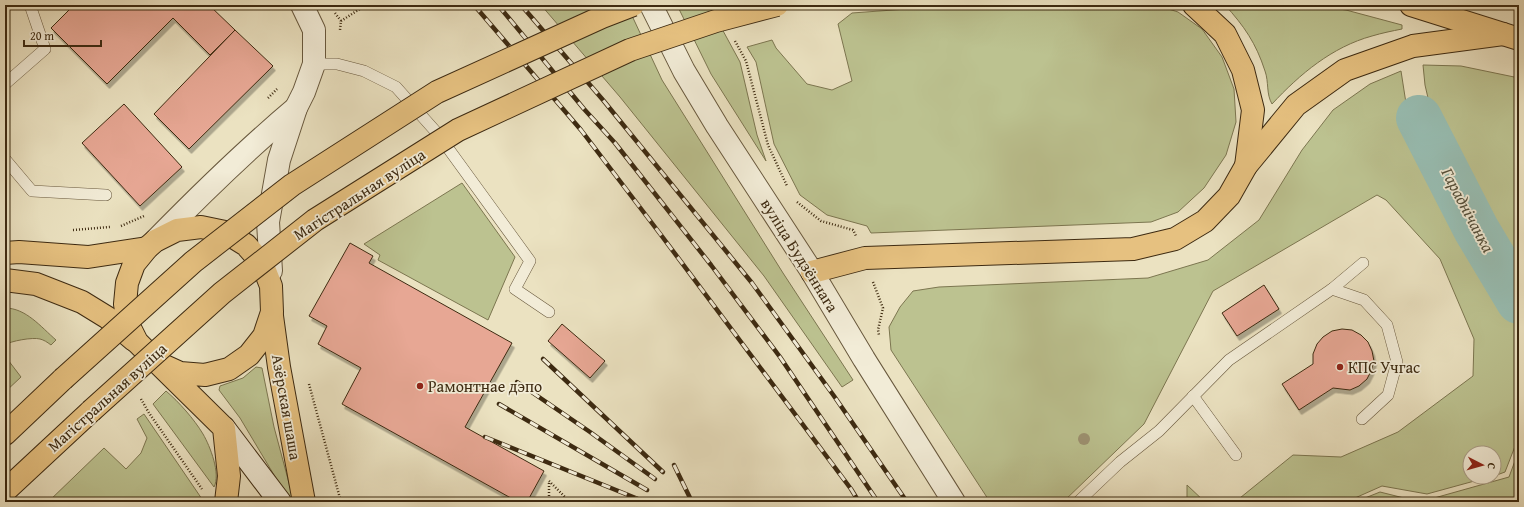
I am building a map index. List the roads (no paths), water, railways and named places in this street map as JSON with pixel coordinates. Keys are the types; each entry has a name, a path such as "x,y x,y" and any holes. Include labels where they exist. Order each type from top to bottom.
{"main road":[{"path":"5,434 63,379 193,262 292,185 437,92 602,17 634,5"},
{"name":"Магістральная вуліца","path":"5,491 222,293 315,220 458,130 630,50 716,21 777,5"},
{"path":"1194,5 1225,34 1243,70 1253,110 1246,166"},
{"path":"1411,5 1511,37"},
{"path":"812,272 864,258 1133,249 1175,239 1205,221 1229,196 1246,166 1296,105 1345,70 1413,46 1511,37"},
{"name":"Азёрская шаша","path":"151,245 177,230 202,227 225,232 246,244 262,263 271,286 272,312 279,367 304,502"},
{"path":"5,253 19,252 88,257 151,245"},
{"path":"137,342 128,324 125,304 127,283 134,264 151,245"},
{"path":"5,280 36,284 82,302 108,318 137,342 224,428 228,476 226,502"},
{"path":"158,363 180,373 205,375 229,369 249,355 264,336 272,312"}],"street":[{"path":"271,286 268,222 279,160 296,108 304,92 314,64 314,30 302,5"},
{"name":"вуліца Будзённага","path":"651,5 684,71 717,126 812,272 864,359 954,502"},
{"path":"151,245 253,144 296,108"},
{"path":"224,428 280,502"}],"lane":[{"path":"5,84 45,48 30,5"},
{"path":"314,64 337,64 364,71 396,87 437,133 530,261 515,289 549,312"},
{"path":"5,160 32,191 106,195"},
{"path":"1078,502 1120,462 1159,431 1229,360 1332,289 1363,263"},
{"path":"1332,289 1364,300 1386,325 1397,362 1388,395 1362,419"},
{"path":"1193,396 1236,455"}],"waterway":[{"name":"Гараднічанка","path":"1419,118 1476,229 1519,301"}],"railway":[{"path":"474,5 581,130 851,489 859,502"},
{"path":"498,5 584,109 615,143 711,265 780,357 878,502"},
{"path":"521,5 603,100 752,283 834,396 907,502"},
{"path":"543,359 663,472"},
{"path":"517,382 655,479"},
{"path":"499,404 647,490"},
{"path":"485,437 643,501"},
{"path":"674,465 692,502"}],"place":[{"name":"КПС Учгас","path":"1340,367"},
{"name":"Рамонтнае дэпо","path":"420,386"}]}
